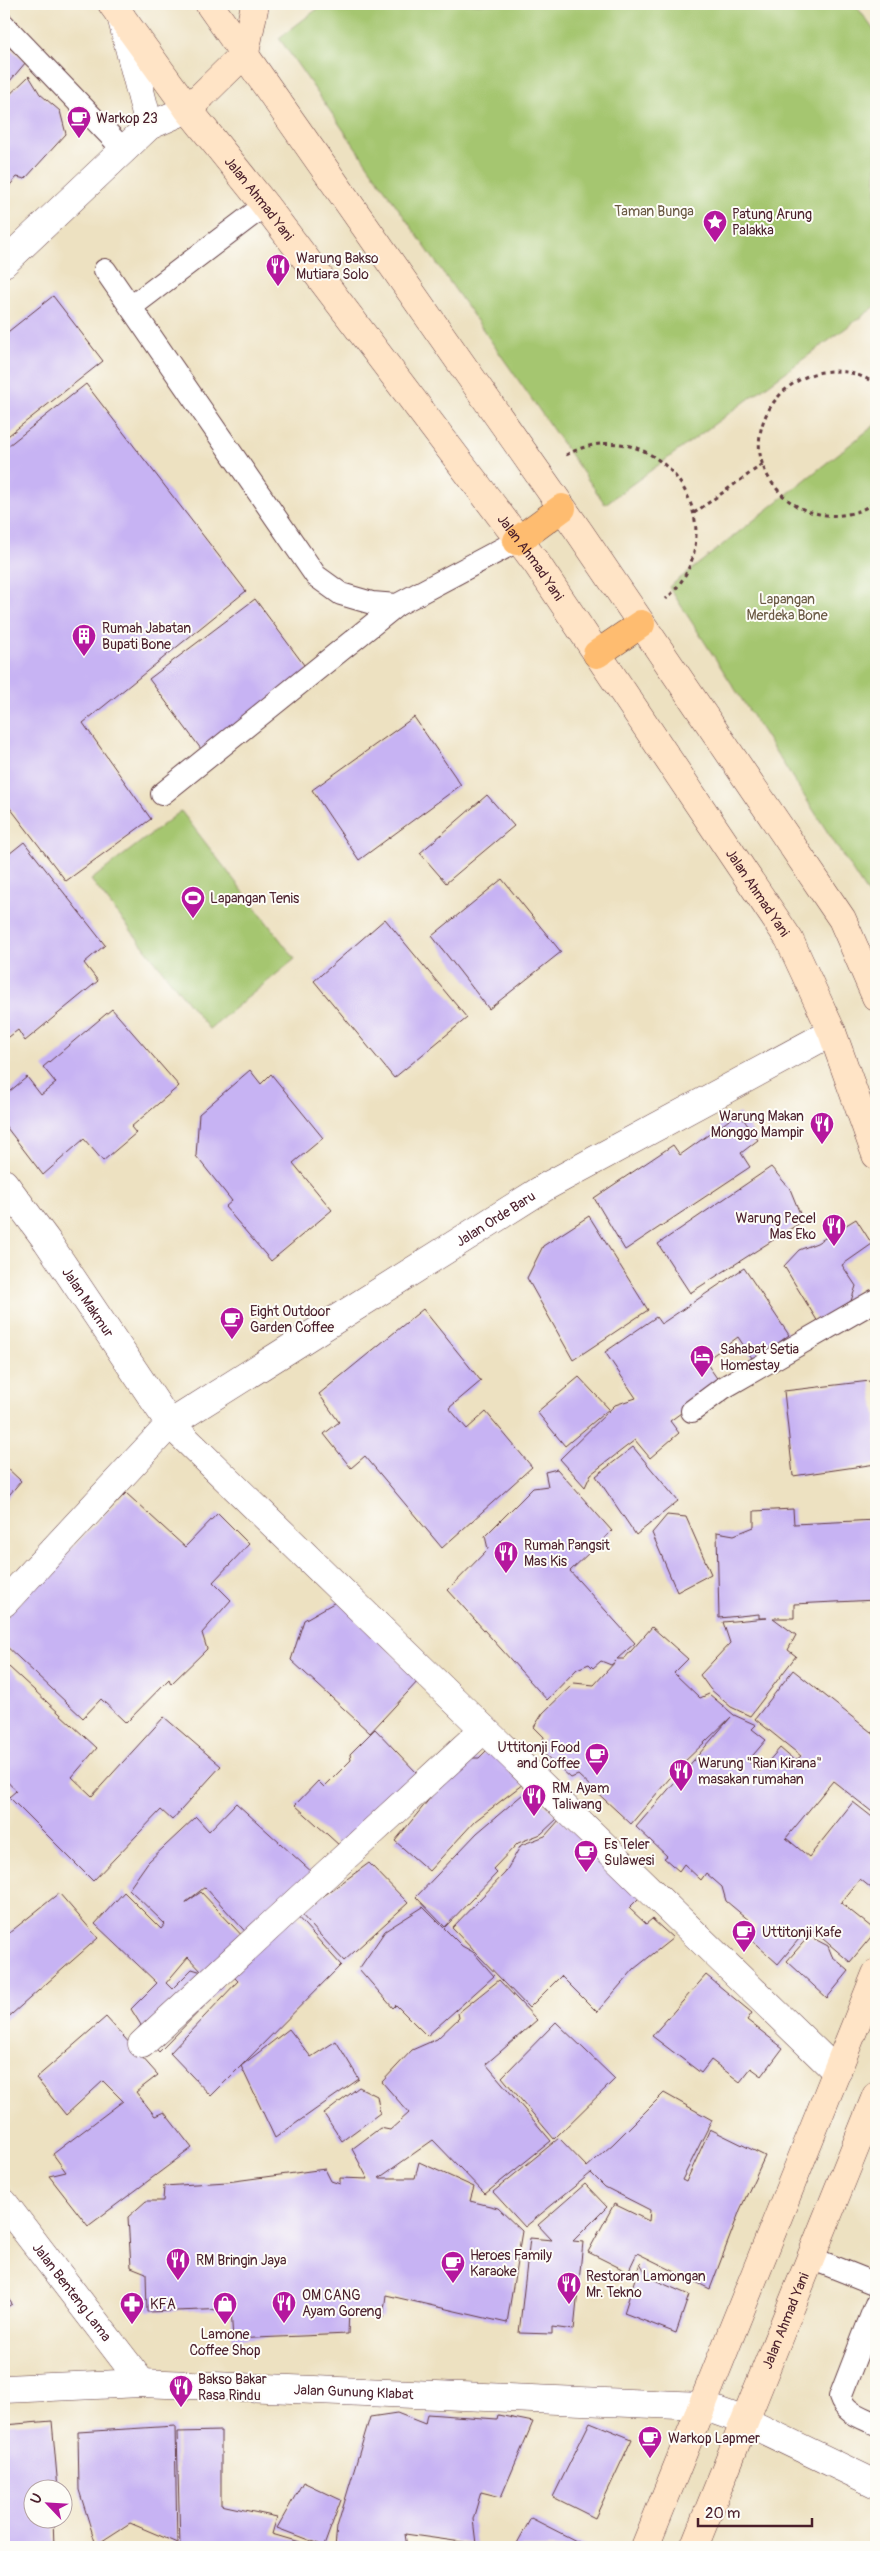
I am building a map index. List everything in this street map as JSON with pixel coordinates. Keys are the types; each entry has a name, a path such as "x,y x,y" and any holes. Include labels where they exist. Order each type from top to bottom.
{"main road":[{"path":"209,4 562,508 842,919 875,989"},
{"path":"188,109 245,53 255,4"},
{"name":"Jalan Ahmad Yani","path":"121,7 188,109 266,205 537,564 789,939 832,1032 876,1155"},
{"path":"518,541 562,508"},
{"path":"597,654 639,622"},
{"path":"645,2547 876,1974"},
{"name":"Jalan Ahmad Yani","path":"694,2547 876,2096"}],"street":[{"path":"121,7 149,126"},
{"path":"4,262 149,126 188,109"},
{"name":"Jalan Orde Baru","path":"4,1603 170,1424 548,1186 832,1032"},
{"name":"Jalan Makmur","path":"4,1183 47,1241 170,1424 837,2072"},
{"path":"142,2044 484,1728"},
{"name":"Jalan Benteng Lama","path":"4,2202 142,2383"},
{"name":"Jalan Gunung Klabat","path":"4,2389 142,2383 703,2406 745,2421 876,2484"}],"lane":[{"path":"4,25 123,149"},
{"path":"131,307 266,205"},
{"path":"105,270 316,576 341,594 398,606"},
{"path":"162,794 398,606 518,541"},
{"path":"692,1411 723,1388 876,1300"},
{"path":"811,2258 876,2284"},
{"path":"876,2304 840,2397 843,2406 849,2411 876,2424"}],"path":[{"path":"875,382 864,375 844,370 823,370 803,376 786,388 772,404 763,423 760,444 763,464 772,484 786,499 804,510 823,516 844,516 864,510 876,502"},
{"path":"538,474 578,449 600,444 623,445 646,452 665,464 681,481 692,502 696,525 695,548 688,570 676,589 639,622"},
{"path":"694,513 763,464"}],"green space":[{"name":"Taman Bunga","path":"324,4 855,4 876,33 876,306 605,504 279,38"},
{"name":"Lapangan Merdeka Bone","path":"876,424 876,907 669,587"},
{"name":"Lapangan Tenis","path":"181,811 295,959 209,1029 91,880"}],"building":[{"path":"4,43 26,62 4,88"},
{"path":"29,76 40,94 60,111 66,134 25,179 17,177 4,192 4,100"},
{"path":"53,296 103,361 4,439 4,335"},
{"name":"Rumah Jabatan Bupati Bone","path":"86,384 246,591 83,723 151,819 66,881 4,800 4,449"},
{"path":"255,599 310,673 204,753 149,679"},
{"path":"414,717 461,785 359,860 312,790"},
{"path":"487,795 514,826 446,883 420,853"},
{"path":"24,842 105,945 84,963 98,981 25,1041 18,1030 4,1039 4,858"},
{"path":"502,879 561,952 489,1009 432,936"},
{"path":"385,919 467,1018 394,1078 314,981"},
{"path":"112,1009 179,1086 131,1127 136,1133 103,1161 84,1139 43,1175 4,1124 4,1096 27,1077 41,1095 56,1083 43,1067"},
{"path":"250,1070 261,1084 271,1074 323,1138 293,1163 332,1210 271,1261 225,1207 232,1201 196,1156 199,1114"},
{"path":"739,1113 758,1140 741,1153 750,1167 625,1250 594,1198 673,1145 680,1155"},
{"path":"771,1167 790,1189 803,1221 690,1293 658,1244"},
{"path":"589,1216 648,1310 573,1360 527,1278 543,1246"},
{"path":"856,1219 872,1244 842,1265 856,1286 851,1301 818,1322 784,1266 799,1250 817,1243"},
{"path":"744,1268 789,1335 754,1361 738,1337 705,1361 721,1384 670,1421 679,1433 650,1458 635,1440 591,1474 585,1487 560,1459 615,1405 636,1398 605,1352 656,1317 661,1324"},
{"path":"423,1309 481,1381 449,1408 467,1429 486,1412 532,1467 442,1548 365,1456 351,1468 324,1434 339,1422 319,1394"},
{"path":"579,1377 609,1409 565,1446 537,1412"},
{"path":"870,1381 876,1416 876,1464 793,1476 784,1391"},
{"path":"633,1447 678,1501 636,1535 596,1476"},
{"path":"4,1465 21,1481 4,1501"},
{"path":"557,1469 612,1531 570,1571 635,1643 617,1659 624,1659 652,1627 688,1659 674,1673 700,1698 709,1694 734,1715 756,1725 752,1729 766,1740 748,1761 760,1771 780,1748 795,1761 801,1756 755,1719 793,1670 876,1736 876,1815 833,1781 786,1838 809,1857 853,1802 876,1820 876,1892 860,1879 841,1903 876,1931 850,1962 809,1927 778,1964 748,1937 757,1927 726,1901 722,1887 706,1873 701,1880 684,1864 679,1871 664,1858 667,1856 636,1827 731,1717 680,1766 631,1824 578,1775 571,1778 541,1751 544,1737 534,1727 543,1713 574,1683 594,1685 616,1661 611,1665 601,1661 593,1668 589,1664 577,1669 547,1700 448,1590 488,1549 485,1536 533,1488 548,1486 545,1472"},
{"path":"126,1493 185,1547 218,1513 249,1544 213,1582 231,1600 202,1633 207,1649 171,1684 169,1679 126,1723 101,1699 83,1718 4,1644 4,1623 9,1613"},
{"path":"793,1509 794,1524 876,1520 876,1600 794,1604 794,1618 773,1618 796,1635 788,1650 796,1656 750,1716 731,1707 710,1689 700,1675 730,1643 723,1622 767,1618 759,1618 759,1614 719,1618 717,1532 734,1535 754,1527 754,1511"},
{"path":"667,1515 686,1517 711,1574 677,1592 652,1533"},
{"path":"339,1600 419,1680 370,1733 291,1660 304,1620"},
{"path":"9,1667 97,1748 72,1777 92,1796 164,1717 221,1766 172,1820 161,1810 93,1881 9,1797 16,1791 4,1778 4,1669"},
{"path":"375,1729 417,1773 364,1821 351,1856 295,1805 318,1781 324,1787 351,1760 350,1754"},
{"path":"489,1748 523,1784 475,1821 429,1871 395,1841 431,1797 470,1758 479,1758"},
{"path":"529,1789 558,1818 541,1834 518,1843 493,1869 497,1873 445,1927 416,1897 477,1833"},
{"path":"236,1803 325,1884 295,1914 341,1965 211,2096 170,2053 238,1981 223,1966 202,1972 223,1987 159,2052 138,2029 141,2025 131,2009 157,1983 95,1924 124,1892 161,1929 165,1924 129,1889 148,1862 196,1817 209,1831","holes":["205,1887 251,1938 247,1941 201,1892 185,1903","188,1957 202,1972 192,1969 172,1989 166,1983"]},
{"path":"560,1819 640,1897 629,1908 646,1924 652,1919 673,1938 634,1969 597,2012 561,1976 529,2008 452,1928 505,1873 521,1845 545,1836"},
{"path":"369,1863 408,1903 344,1961 300,1913"},
{"path":"59,1893 98,1938 4,2021 4,1937"},
{"path":"423,1907 462,1946 473,1952 494,1976 427,2036 396,2005 393,2008 359,1969 385,1931"},
{"path":"809,1936 828,1946 832,1956 849,1971 827,1998 787,1961"},
{"path":"706,1975 752,2013 747,2020 783,2048 762,2076 751,2068 740,2082 711,2060 701,2073 652,2036"},
{"path":"499,1980 537,2020 486,2064 551,2141 485,2194 433,2140 379,2178 415,2178 419,2162 474,2187 470,2201 498,2208 522,2231 507,2323 386,2295 383,2318 349,2309 348,2334 233,2339 231,2309 147,2312 146,2273 131,2267 128,2217 146,2201 163,2201 164,2186 227,2182 325,2169 331,2181 340,2184 340,2178 368,2179 352,2149 380,2128 390,2130 409,2113 382,2082 412,2050 437,2039 459,2018 458,2013"},
{"path":"106,2017 158,2075 136,2092 155,2116 164,2112 192,2148 88,2226 49,2176 66,2172 53,2154 123,2101 103,2081 66,2115 36,2078"},
{"path":"556,2022 615,2079 554,2139 502,2077"},
{"path":"289,2029 311,2057 336,2041 359,2079 275,2138 241,2066"},
{"path":"359,2087 377,2096 380,2113 342,2141 324,2114"},
{"path":"664,2093 712,2120 682,2180 686,2182 710,2129 765,2156 740,2210 710,2289 637,2253 628,2272 588,2252 614,2204 649,2221 650,2210 605,2187 591,2173 525,2227 493,2192 559,2138 587,2167"},
{"path":"585,2184 607,2207 573,2241 583,2242 574,2330 552,2327 552,2334 519,2333 530,2238 552,2240 538,2225"},
{"path":"640,2263 648,2277 689,2295 676,2333 624,2313"},
{"path":"4,2293 12,2304 4,2309"},
{"path":"397,2413 425,2424 427,2414 497,2419 498,2415 533,2422 501,2497 481,2492 473,2519 476,2544 405,2534 407,2547 335,2547 337,2527 370,2417"},
{"path":"52,2421 57,2478 22,2478 22,2528 53,2528 54,2547 4,2547 4,2425"},
{"path":"590,2422 632,2439 595,2518 553,2497"},
{"path":"175,2426 177,2543 130,2523 96,2545 79,2490 78,2432"},
{"path":"221,2431 221,2505 277,2517 272,2534 316,2547 180,2547 177,2432"},
{"path":"303,2482 341,2500 324,2546 277,2528"},
{"path":"531,2518 588,2547 515,2547"}],"place":[{"name":"Warkop 23","path":"79,139"},
{"name":"Patung Arung Palakka","path":"715,243"},
{"name":"Warung Bakso Mutiara Solo","path":"278,287"},
{"name":"Rumah Jabatan Bupati Bone","path":"84,657"},
{"name":"Lapangan Tenis","path":"193,919"},
{"name":"Warung Makan Monggo Mampir","path":"822,1145"},
{"name":"Warung Pecel Mas Eko","path":"834,1247"},
{"name":"Eight Outdoor Garden Coffee","path":"232,1340"},
{"name":"Sahabat Setia Homestay","path":"702,1378"},
{"name":"Rumah Pangsit Mas Kis","path":"506,1574"},
{"name":"Uttitonji Food and Coffee","path":"597,1776"},
{"name":"Warung \"Rian Kirana\" masakan rumahan","path":"681,1792"},
{"name":"RM. Ayam Taliwang","path":"534,1817"},
{"name":"Es Teler Sulawesi","path":"586,1873"},
{"name":"Uttitonji Kafe","path":"744,1953"},
{"name":"RM Bringin Jaya","path":"178,2281"},
{"name":"Heroes Family Karaoke","path":"453,2284"},
{"name":"Restoran Lamongan Mr. Tekno","path":"569,2305"},
{"name":"OM CANG Ayam Goreng","path":"284,2324"},
{"name":"KFA","path":"132,2325"},
{"name":"Lamone Coffee Shop","path":"225,2325"},
{"name":"Bakso Bakar Rasa Rindu","path":"181,2408"},
{"name":"Warkop Lapmer","path":"650,2459"}]}
